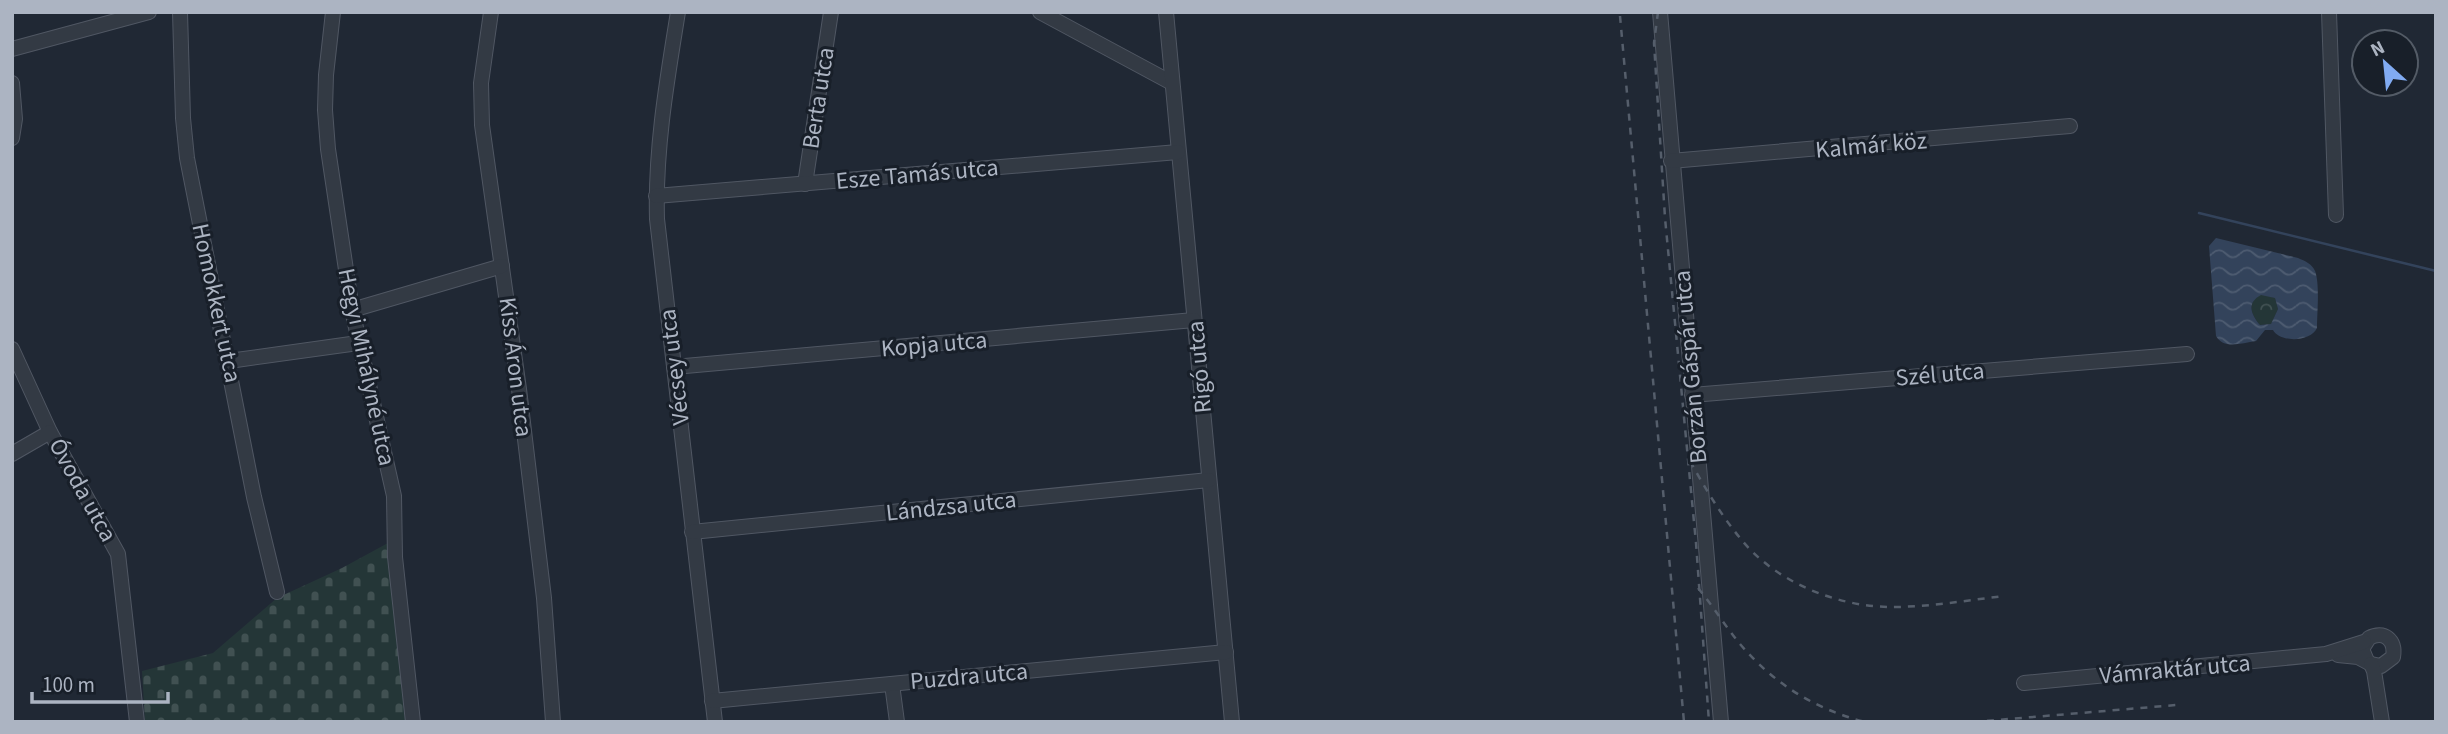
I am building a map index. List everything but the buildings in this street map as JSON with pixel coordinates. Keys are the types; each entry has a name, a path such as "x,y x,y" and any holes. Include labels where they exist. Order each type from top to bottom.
{"street":[{"path":"12,49 116,17 149,12"},
{"name":"Homokkert utca","path":"180,12 184,138 254,497 276,592"},
{"name":"Hegyi Mihályné utca","path":"333,12 325,110 328,149 352,310 394,496 395,557 413,722"},
{"name":"Kiss Áron utca","path":"491,12 481,83 482,125 542,585 553,722"},
{"name":"Vécsey utca","path":"678,12 663,103 656,195 657,219 715,722"},
{"name":"Berta utca","path":"805,184 831,12"},
{"path":"1040,12 1172,83"},
{"name":"Rigó utca","path":"1166,12 1232,722"},
{"name":"Borzán Gáspár utca","path":"1660,12 1721,722"},
{"path":"2329,12 2336,215"},
{"path":"12,83 15,120 12,138"},
{"name":"Kalmár köz","path":"1671,161 2070,126"},
{"name":"Esze Tamás utca","path":"656,195 1178,152"},
{"path":"352,310 502,266"},
{"name":"Kopja utca","path":"674,367 1194,320"},
{"path":"229,362 359,343"},
{"name":"Óvoda utca","path":"12,349 50,432 118,554 137,722"},
{"name":"Szél utca","path":"1692,395 2187,354"},
{"path":"12,454 50,432"},
{"name":"Lándzsa utca","path":"692,531 1209,480"},
{"path":"2373,635 2384,635 2394,652 2375,663 2362,649 2364,642 2373,635"},
{"name":"Vámraktár utca","path":"2326,654 2364,642"},
{"name":"Puzdra utca","path":"712,701 1226,652"},
{"name":"Vámraktár utca","path":"2024,683 2326,654 2358,657 2375,663"},
{"path":"2375,663 2374,671 2384,722"},
{"path":"892,684 897,722"}],"green space":[{"path":"2261,294 2275,298 2278,309 2271,324 2260,325 2252,313 2253,301"},
{"path":"388,543 408,722 145,722 142,671 213,653 277,598"}],"water":[{"path":"2216,238 2298,258 2310,265 2317,277 2318,291 2317,328 2314,333 2302,338 2288,339 2273,330 2265,330 2256,341 2228,344 2219,340 2216,336 2209,246","holes":["2261,295 2275,298 2278,309 2271,324 2260,325 2252,313 2253,302"]}],"waterway":[{"path":"2199,213 2436,271"}],"railway":[{"path":"1658,12 1654,43 1665,218 1696,543 1709,722"},
{"path":"1620,16 1684,722"},
{"path":"1690,461 1726,520 1754,554 1789,579 1809,589 1850,602 1892,607 1935,605 2005,596"},
{"path":"1698,588 1740,644 1781,683 1829,710 1865,722"},
{"path":"1973,722 2176,705"}]}
